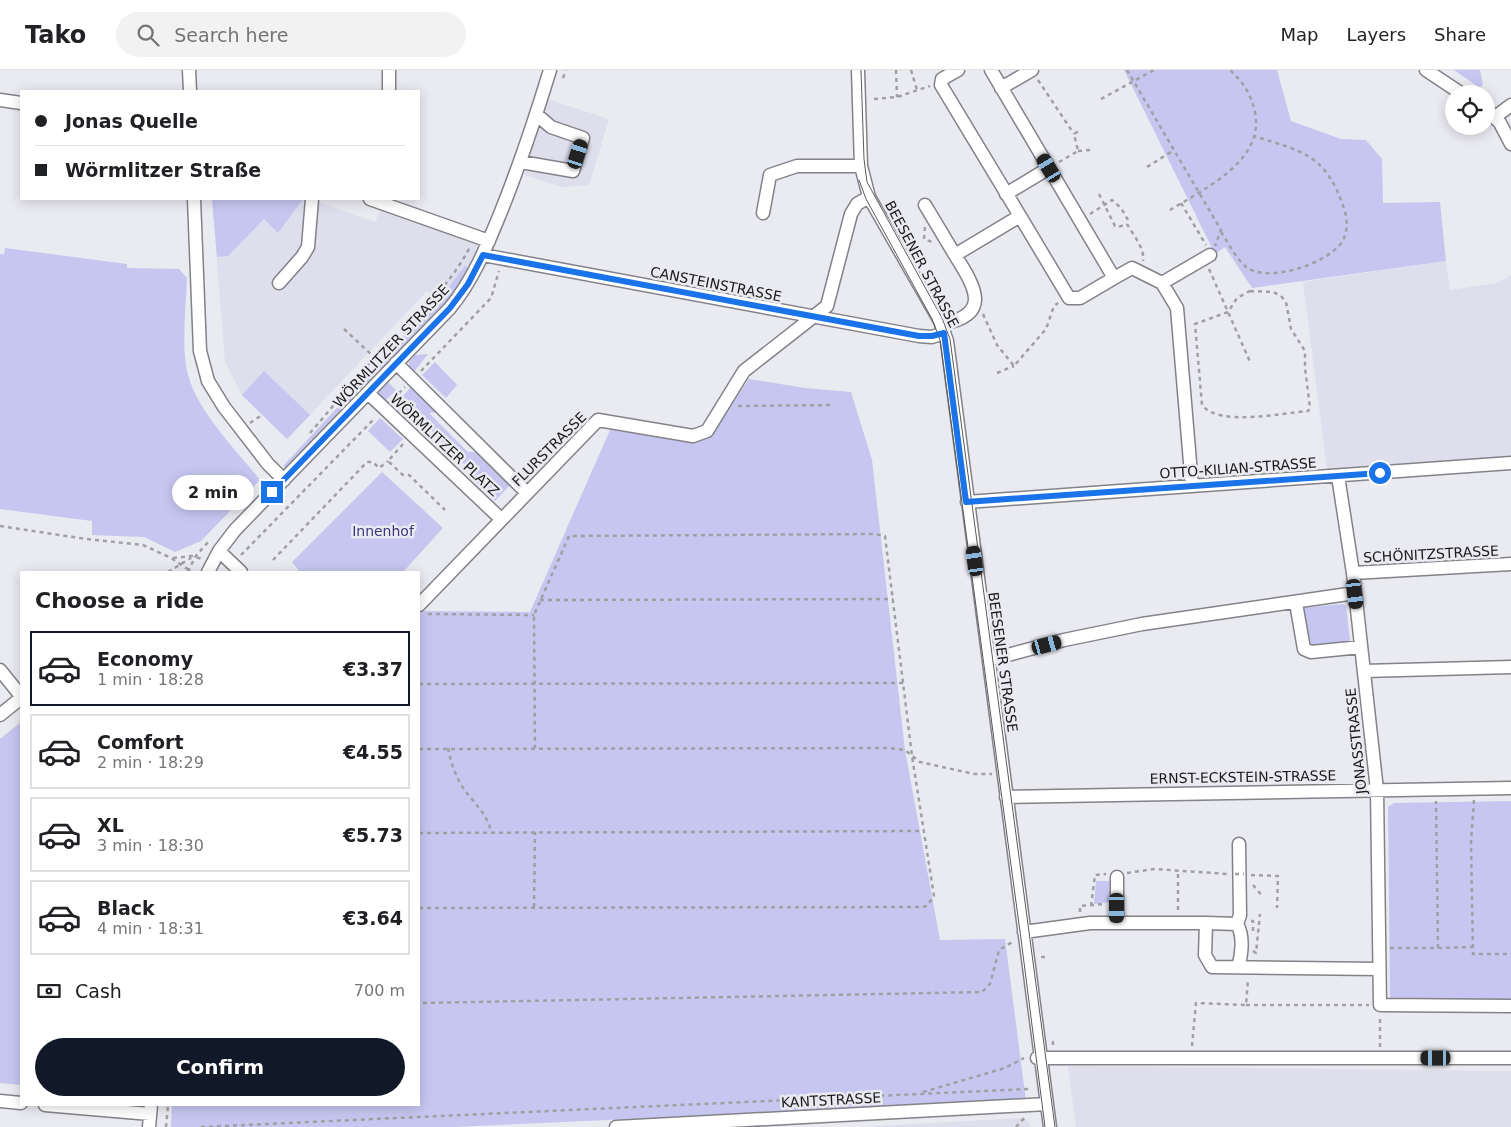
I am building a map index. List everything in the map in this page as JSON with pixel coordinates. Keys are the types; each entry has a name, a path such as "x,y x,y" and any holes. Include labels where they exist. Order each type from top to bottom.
{"street":[{"path":"189,70 190,90"},
{"path":"389,70 389,90"},
{"name":"WÖRMLITZER STRASSE","path":"209,571 219,551 284,480 457,300 489,241 520,162 550,70"},
{"name":"BEESENER STRASSE","path":"858,70 861,166 869,197 943,329 989,660 1050,1127"},
{"path":"958,70 945,77 941,82 942,89 1067,295 1073,299 1080,298 1132,268 1162,283 1177,308 1192,486"},
{"path":"991,70 1114,278"},
{"path":"1002,88 1032,70"},
{"path":"1426,70 1448,85"},
{"path":"0,100 20,102"},
{"path":"1495,111 1511,105"},
{"path":"520,162 573,172 584,138 551,127 536,114"},
{"path":"1495,119 1511,144"},
{"path":"763,213 770,175 797,166 861,166"},
{"path":"1006,194 1049,168"},
{"name":"FLURSTRASSE","path":"420,603 598,420 692,436 707,431 744,371 827,306 851,214 856,204 869,197"},
{"path":"279,283 302,258 308,247 312,200"},
{"path":"377,200 390,202 489,241"},
{"path":"194,201 200,351 208,381 224,407 268,464 284,480"},
{"path":"925,206 974,286 974,304"},
{"path":"956,255 1020,216"},
{"path":"1162,283 1208,254"},
{"name":"CANSTEINSTRASSE","path":"483,255 924,337 960,320 970,312 974,304"},
{"name":"WÖRMLITZER PLATZ","path":"396,362 526,492"},
{"name":"WÖRMLITZER PLATZ","path":"368,393 501,519"},
{"name":"OTTO-KILIAN-STRASSE","path":"966,502 1511,463"},
{"name":"JONASSTRASSE","path":"1338,476 1353,573 1377,790 1380,1005"},
{"path":"219,551 237,568"},
{"name":"SCHÖNITZSTRASSE","path":"1353,573 1511,564"},
{"path":"989,660 1064,640 1142,624 1355,594"},
{"path":"1296,603 1304,649 1311,652 1361,647"},
{"path":"1364,671 1511,667"},
{"path":"0,670 20,696"},
{"path":"0,715 20,698"},
{"name":"ERNST-ECKSTEIN-STRASSE","path":"1006,797 1511,788"},
{"path":"1239,844 1240,915 1238,924 1241,930 1241,957 1244,967"},
{"path":"1117,875 1117,924"},
{"path":"1025,935 1079,924 1238,924"},
{"path":"1206,924 1205,955 1212,968 1379,969"},
{"path":"1380,1005 1511,1006"},
{"path":"1040,1057 1511,1058"},
{"path":"0,1101 20,1103"},
{"name":"KANTSTRASSE","path":"616,1127 666,1126 1047,1104"},
{"path":"72,1106 151,1109 149,1127"}],"path":[{"path":"564,78 566,70"},
{"path":"896,70 897,97"},
{"path":"910,70 917,90"},
{"path":"1032,70 1074,134 1078,151"},
{"path":"1127,70 1222,230 1221,232 1246,267 1258,273 1270,275 1305,267 1338,247 1347,231 1341,199 1320,164 1302,153 1254,136"},
{"path":"1102,99 1154,70"},
{"path":"1170,210 1225,175 1238,163 1254,136 1256,117 1253,103 1244,85 1230,70"},
{"path":"874,99 897,97 941,82"},
{"path":"1074,134 1080,130"},
{"path":"1049,168 1078,151 1090,150"},
{"path":"1147,167 1174,150"},
{"path":"1099,194 1115,226 1119,227 1127,224"},
{"path":"1080,220 1112,200 1121,208 1128,220 1127,224 1144,255 1141,272"},
{"path":"1181,203 1208,254 1228,312 1251,364"},
{"path":"1208,254 1217,244 1221,232"},
{"path":"307,436 376,358 447,284 461,264 476,236"},
{"path":"237,568 384,409 492,298 501,259"},
{"path":"1265,291 1281,296 1287,306 1290,329 1305,351 1305,368 1311,398 1308,411 1228,417 1212,414 1202,405 1195,324 1228,312 1237,298 1250,292 1265,291"},
{"path":"997,372 1014,366 1046,329 1054,306 1067,295"},
{"path":"974,304 981,310 997,345 1014,366"},
{"path":"344,329 376,358"},
{"path":"722,407 834,405"},
{"path":"252,421 262,414"},
{"path":"273,560 367,462 373,462 379,468 407,440"},
{"path":"388,461 404,475 409,475 445,510"},
{"path":"0,526 86,539 143,545 171,558 189,571 200,551"},
{"path":"420,908 922,907 931,902 934,890 912,756 885,536 874,534 569,536 534,615 535,748"},
{"path":"170,571 200,551 214,536"},
{"path":"540,600 894,599"},
{"path":"420,614 534,615"},
{"path":"420,684 904,683"},
{"path":"448,748 451,765 463,787 489,823 490,832"},
{"path":"420,749 888,748 905,750 920,762 974,774 1003,774"},
{"path":"1436,789 1438,948"},
{"path":"1475,789 1471,842 1473,954 1511,954"},
{"path":"420,832 923,831"},
{"path":"534,907 535,832"},
{"path":"1091,906 1095,875 1117,875 1154,869 1178,872 1278,876 1277,908"},
{"path":"1178,872 1178,924"},
{"path":"1244,874 1263,897"},
{"path":"423,1003 982,992 990,984 999,950 1008,943 1025,935"},
{"path":"1379,948 1473,947"},
{"path":"1041,958 1046,957"},
{"path":"1244,967 1246,1005"},
{"path":"1190,1058 1196,1003 1380,1005 1380,1058"},
{"path":"918,1094 1005,1068 1024,1058 1040,1057 1054,1053 1053,1042 1058,1041"},
{"path":"201,1127 1028,1089"},
{"path":"166,1127 168,1106"},
{"path":"1016,1127 1024,1118"}],"shaded area":[{"path":"547,99 609,119 589,185 562,187 524,175"},
{"path":"212,200 313,200 375,222 383,204 489,241 450,308 427,291 287,439 242,395 225,362"},
{"path":"1446,261 1450,290 1497,283 1511,275 1511,461 1328,477 1303,282"},
{"path":"1068,1066 1511,1071 1511,1127 1076,1127"},
{"path":"1024,1118 1030,1123 1031,1127 862,1127"}],"green space":[{"path":"1124,70 1277,70 1291,121 1341,139 1366,140 1382,159 1383,203 1440,202 1446,261 1252,288 1225,247 1215,254"},
{"path":"1454,70 1480,70 1483,84 1476,85"},
{"path":"212,200 302,200 278,233 264,219 228,256 217,257"},
{"path":"5,248 127,264 127,268 179,269 187,278 184,344 190,382 197,397 216,426 260,480 201,541 175,552 144,537 92,535 92,521 0,509 0,254 4,254"},
{"path":"465,265 468,269 448,299 381,370 376,365 444,294"},
{"path":"428,354 413,373 409,369 409,362 415,355"},
{"path":"435,362 457,385 446,398 422,375"},
{"path":"373,369 377,373 285,468 283,466"},
{"path":"264,371 310,415 287,439 242,395"},
{"path":"749,379 805,388 851,392 872,460 905,750 940,940 1005,939 1026,1101 453,1127 171,1127 172,1106 420,1106 420,611 530,612 610,430 697,442 709,438"},
{"path":"388,382 396,390 383,403 379,392"},
{"path":"412,386 439,412 429,413 468,452 480,452 512,483 495,501 470,476 475,475 419,419 408,419 394,405"},
{"path":"380,418 403,439 390,452 368,431"},
{"name":"Innenhof","path":"382,472 443,528 404,571 299,571 292,562"},
{"path":"1343,604 1346,606 1350,640 1347,644 1310,647 1303,608"},
{"path":"20,723 20,1085 0,1083 0,739"},
{"path":"1511,801 1511,1002 1390,1002 1388,807 1394,803"},
{"path":"1096,881 1111,881 1111,902 1094,904"}],"tram line":[{"path":"861,70 864,159 867,182 942,318 950,339 1055,1127"},
{"path":"859,180 866,199 932,319 940,340 1045,1127"}],"route":[{"path":"272,492 450,308 468,284 483,255 924,337 944,333 947,341 966,502 1380,473"}]}
